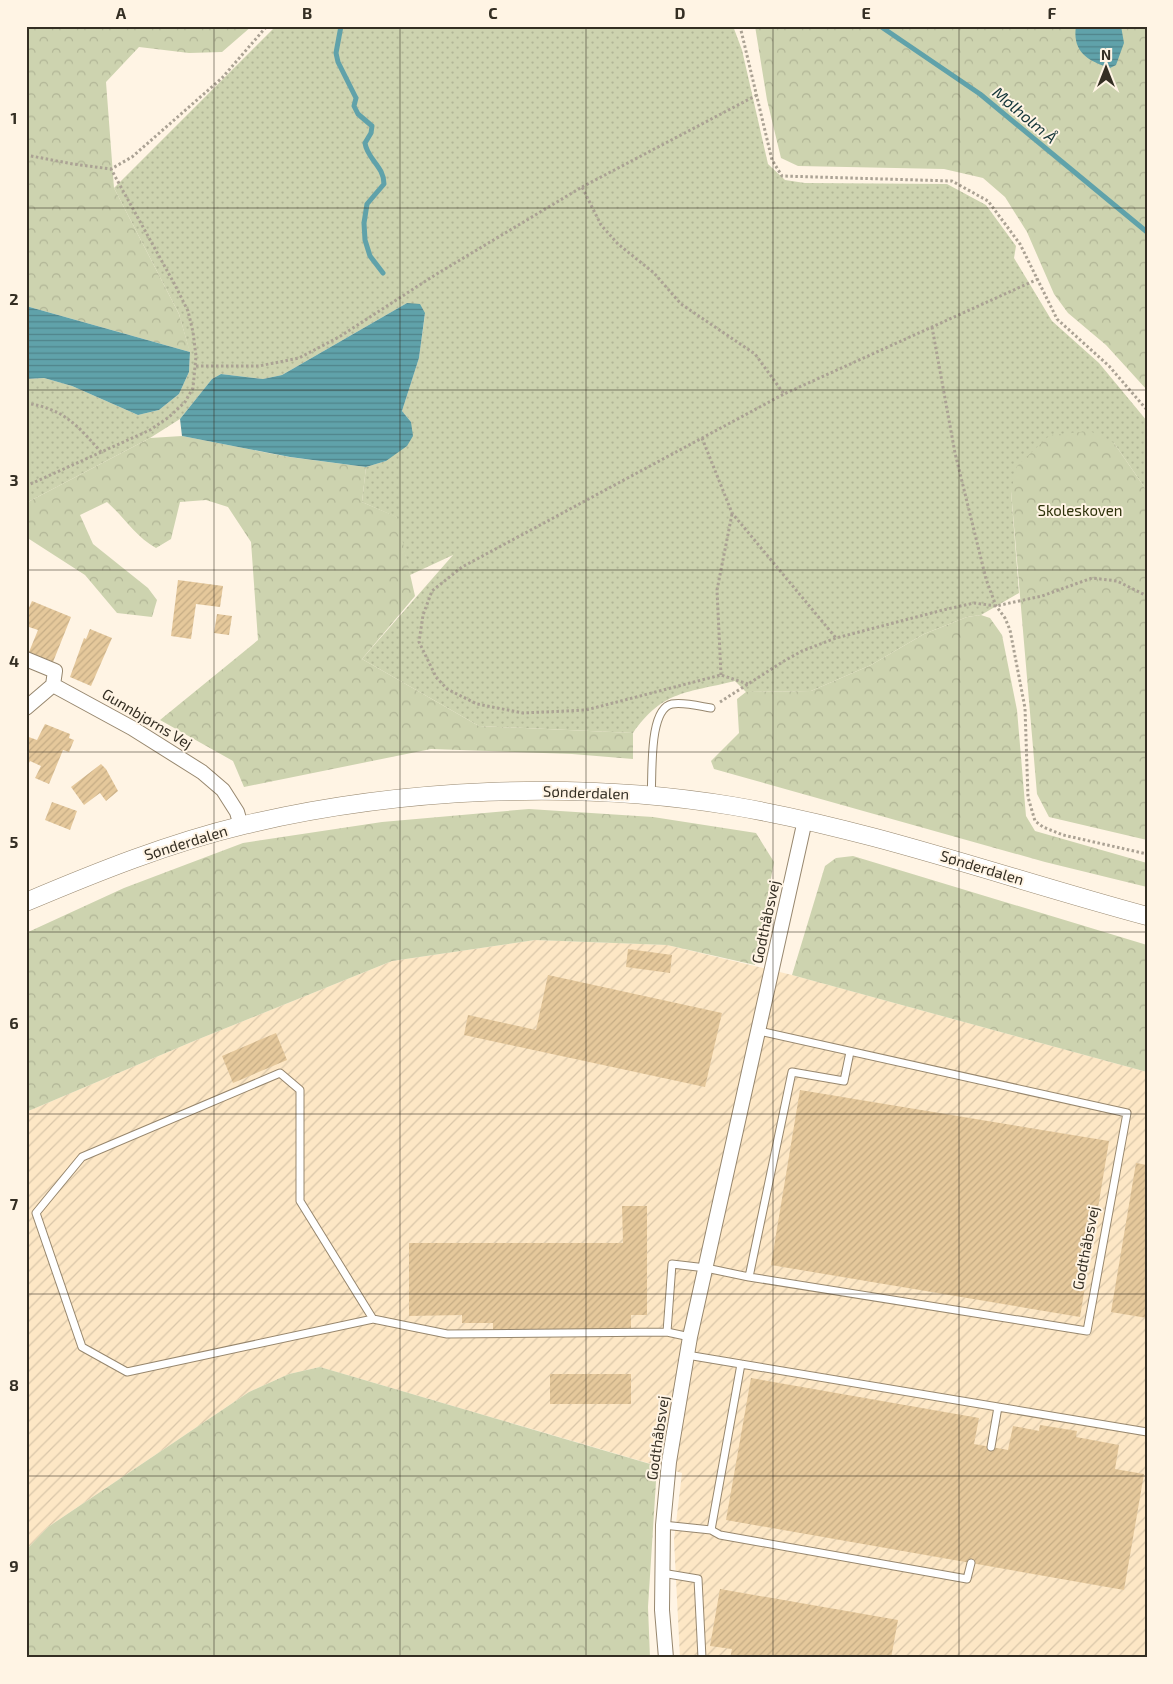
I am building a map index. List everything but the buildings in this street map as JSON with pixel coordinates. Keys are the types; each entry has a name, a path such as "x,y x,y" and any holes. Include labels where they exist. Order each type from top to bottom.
{"street":[{"path":"26,659 56,671 54,685 26,708"},
{"name":"Gunnbjørns Vej","path":"54,685 132,728 202,772 223,790 237,812 241,826"},
{"name":"Sønderdalen","path":"26,902 106,868 241,826 314,810 397,798 523,791 651,796 732,806 805,820 915,848 1076,897 1147,916"},
{"name":"Godthåbsvej","path":"666,1658 662,1610 662,1572 663,1525 669,1462 690,1337 805,820"}],"lane":[{"path":"651,796 655,723 660,711 670,704 711,708"},
{"name":"Godthåbsvej","path":"667,1332 672,1264 1087,1331 1127,1113 759,1031"},
{"path":"749,1277 792,1072 844,1081 850,1052"},
{"path":"373,1319 300,1202 300,1090 280,1073 82,1157 36,1213 82,1348 127,1372 373,1319 447,1334 667,1332 690,1337"},
{"path":"687,1355 1147,1432"},
{"path":"711,1530 741,1364"},
{"path":"991,1447 998,1407"},
{"path":"663,1525 711,1530 720,1535 966,1578 971,1563"},
{"path":"662,1572 698,1579 702,1658"}],"path":[{"path":"26,155 111,169 132,157 222,78 267,26"},
{"path":"741,26 772,160 782,176 952,181 988,201 1020,244 1057,320 1109,366 1147,410"},
{"path":"196,366 259,366 299,358 339,337 435,275 582,187 757,95"},
{"path":"26,486 150,430 169,417 185,402 193,388 196,366 193,332 188,311 111,169"},
{"path":"582,187 601,225 618,244 654,272 680,304 755,354 784,394"},
{"path":"748,684 721,676 586,710 523,713 477,704 447,689 436,677 419,642 423,615 432,592 462,567 784,394 1038,279"},
{"path":"932,327 955,453 986,579 996,606 1005,618 1010,630 1025,708 1028,797 1035,821 1063,835 1147,854"},
{"path":"26,403 48,406 76,424 101,452"},
{"path":"702,438 732,513 836,638"},
{"path":"721,676 717,590 732,513"},
{"path":"711,708 784,661 836,638 974,603 996,606 1042,596 1092,578 1117,581 1147,596"}],"shaded area":[{"path":"535,940 667,945 792,975 1147,1072 1147,1658 680,1658 674,1540 682,1473 320,1367 289,1374 249,1392 48,1527 26,1550 26,1112 194,1041 392,961"}],"green space":[{"path":"26,26 252,26 222,52 189,53 139,47 106,82 114,188 179,314 190,352 26,306"},
{"path":"276,26 733,26 742,50 768,164 785,180 805,183 947,184 986,205 1016,246 1014,258 1052,321 1099,363 1147,421 1147,491 1114,443 1011,491 1019,593 981,615 967,617 924,634 871,665 811,691 746,692 735,681 690,691 677,695 655,708 633,733 479,726 362,659 453,555 410,575 396,517 362,502 366,467 386,461 411,422 402,411 419,358 425,314 407,303 282,375 263,379 221,374 212,379 180,419 150,438 26,503 26,379 44,378 72,386 138,415 159,410 179,394 189,372 190,353 179,314 114,188"},
{"path":"755,26 1147,26 1147,390 1106,345 1068,313 1054,294 1027,232 1005,197 983,178 944,169 798,166 781,158 767,100"},
{"name":"Skoleskoven","path":"1090,431 1114,443 1147,491 1147,840 1049,817 1037,794 1011,491 1017,466 1050,435"},
{"path":"182,436 289,457 366,467 362,502 397,517 415,596 362,659 479,726 633,733 633,759 572,754 431,749 244,787 233,761 160,720 258,640 251,542 228,507 206,500 180,502 171,539 156,548 136,533 107,502 80,515 93,544 148,588 157,600 152,617 117,613 85,575 26,537 26,503 150,438"},
{"path":"981,615 990,618 1002,635 1017,710 1026,816 1035,831 1147,863 1147,887 1045,862 714,769 711,761 739,733 737,699 746,692 811,691 871,665 924,634 967,617"},
{"path":"529,809 653,817 756,833 774,862 755,965 667,945 535,940 392,961 194,1041 26,1112 26,933 124,888 243,843 382,822"},
{"path":"853,856 1147,945 1147,1072 792,975 825,866 836,858"},
{"path":"320,1367 657,1466 648,1607 650,1658 26,1658 26,1550 48,1527 249,1392 289,1374"}],"water":[{"path":"1076,26 1121,26 1124,43 1116,65 1110,68 1095,62 1083,54 1079,49 1075,35"},
{"path":"407,303 420,304 425,313 419,358 402,411 411,422 413,436 407,446 386,461 366,467 290,457 182,436 180,419 212,379 221,374 263,379 282,375"},
{"path":"26,306 190,352 189,372 179,394 159,410 138,415 72,386 44,378 26,379"}],"waterway":[{"path":"341,26 336,53 338,62 356,98 354,106 358,114 372,126 371,133 365,143 366,149 379,167 383,178 384,184 367,204 364,223 365,240 370,256 383,273"},
{"name":"Mølholm Å","path":"880,26 980,94 1147,232"}]}
